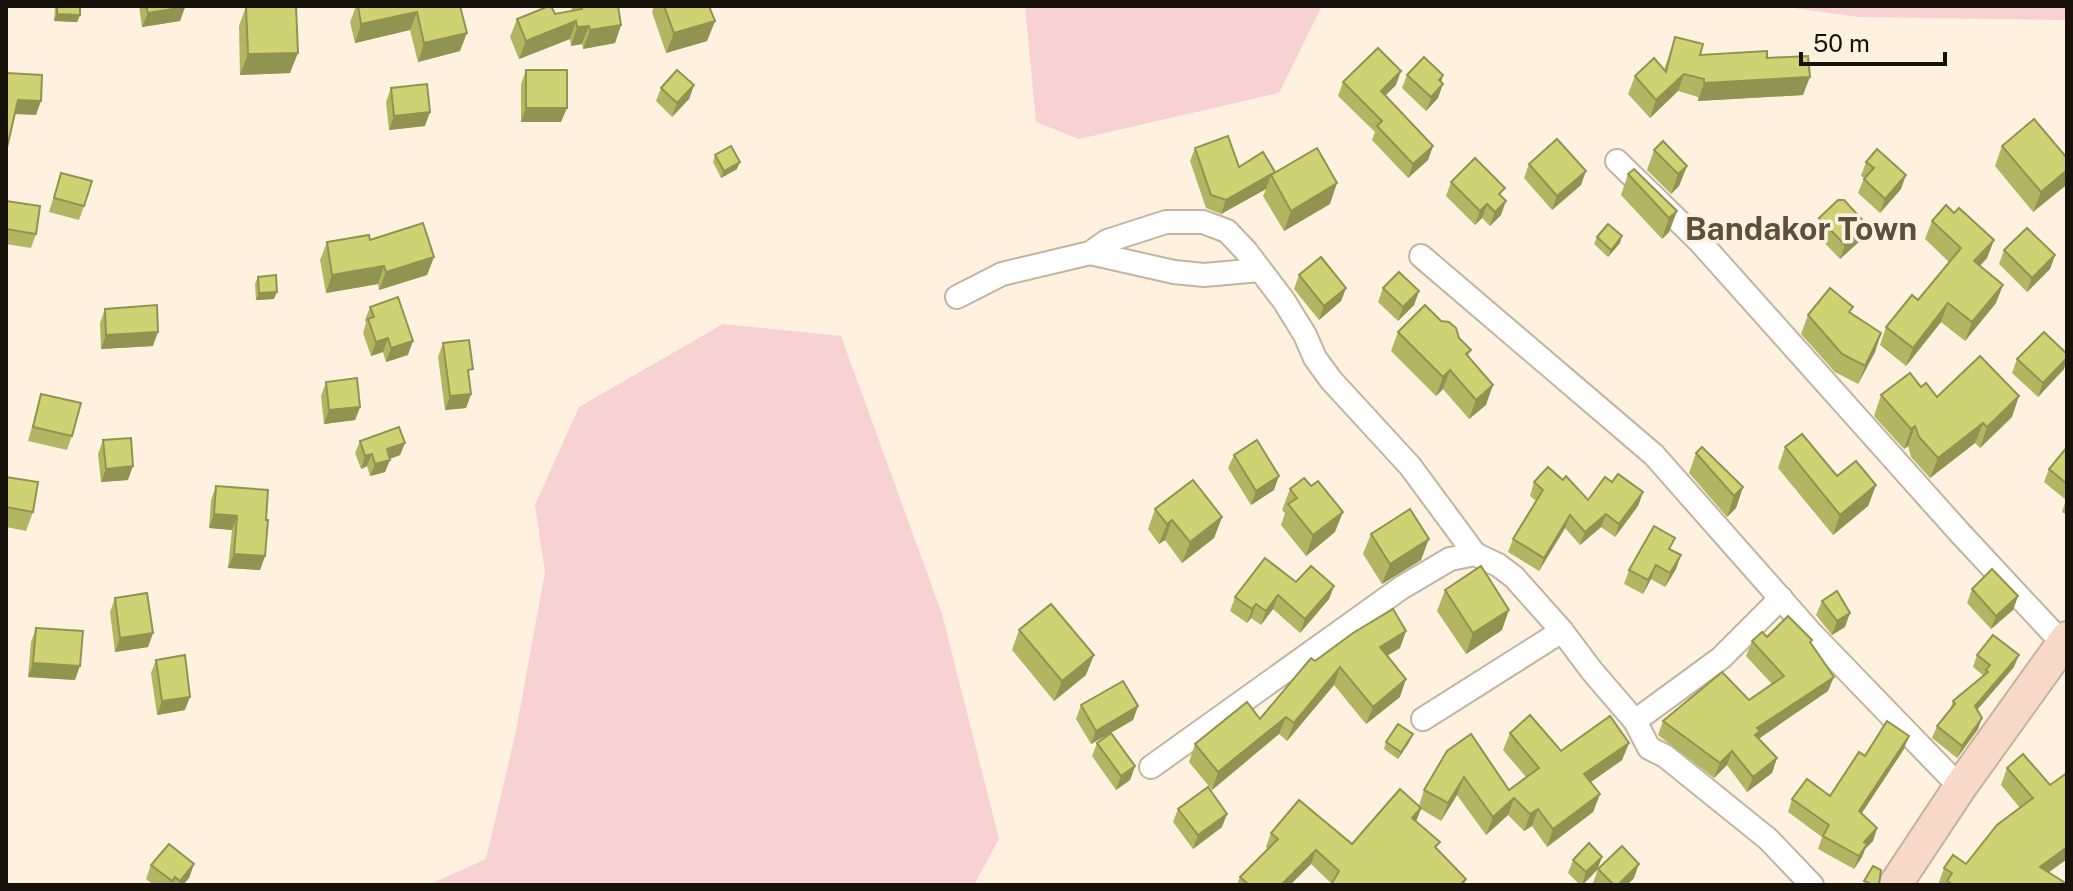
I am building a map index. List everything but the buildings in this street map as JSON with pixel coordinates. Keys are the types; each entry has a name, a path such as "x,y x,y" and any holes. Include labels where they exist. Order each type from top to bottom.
{"main road":[{"path":"1895,885 1960,787 2066,643"}],"street":[{"path":"1617,161 1700,242 2066,643"},
{"path":"957,297 1002,274 1090,253 1130,231 1166,222 1203,222 1227,231 1284,301 1315,358 1331,380 1410,466 1475,554 1514,577 1635,721 1649,748 1665,756 1768,839 1812,885"},
{"path":"1090,253 1174,272 1204,275 1260,270"},
{"path":"1421,256 1654,455 1781,598 1960,787"},
{"path":"1151,767 1401,588 1450,559 1475,554"},
{"path":"1635,721 1721,658 1781,598"},
{"path":"1423,719 1562,631"}],"shaded area":[{"path":"1025,6 1322,6 1279,93 1079,139 1036,122"},
{"path":"1779,6 2067,6 2067,20 1858,17"},
{"path":"723,324 841,336 942,614 999,839 974,885 428,885 486,859 516,731 545,572 535,505 579,407"}],"district":[{"name":"Bandakor Town","path":"1801,228"}]}
